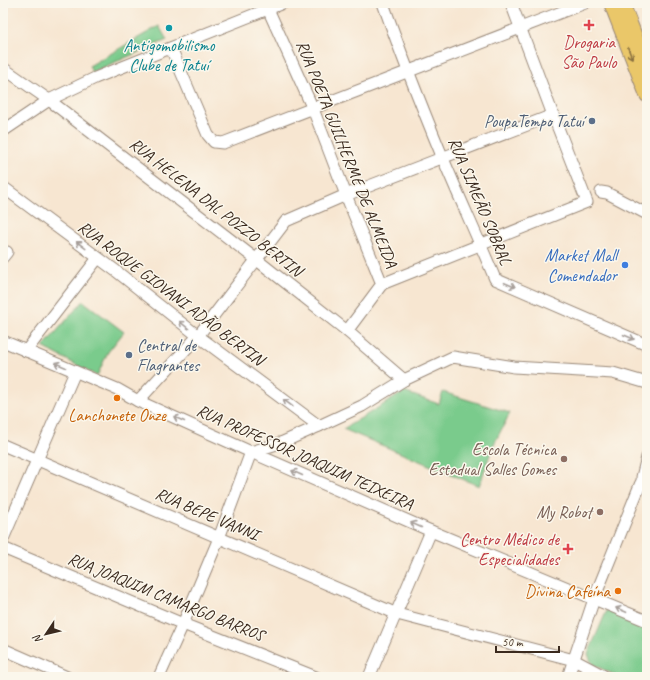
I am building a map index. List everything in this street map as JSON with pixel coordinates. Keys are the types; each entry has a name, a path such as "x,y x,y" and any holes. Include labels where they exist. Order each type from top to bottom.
{"main road":[{"path":"611,3 647,94"},
{"path":"622,3 647,67"}],"street":[{"path":"3,131 49,100 95,78 283,3"},
{"name":"RUA SIMEÃO SOBRAL","path":"383,3 408,72 495,279 647,345"},
{"path":"138,401 198,336 286,221 346,195 553,115 511,3"},
{"path":"171,48 208,135 214,142 223,143 585,3"},
{"name":"RUA POETA GUILHERME DE ALMEIDA","path":"268,9 313,109 382,284 587,202 553,115"},
{"name":"RUA HELENA DAL POZZO BERTIN","path":"3,68 49,100 257,260 347,331 404,380"},
{"name":"RUA ROQUE GIOVANI ADÃO BERTIN","path":"3,187 98,258 198,336 319,426"},
{"path":"601,192 607,193 647,214"},
{"path":"26,351 98,258"},
{"path":"347,331 382,284"},
{"name":"RUA PROFESSOR JOAQUIM TEIXEIRA","path":"3,341 117,389 138,401 431,531 647,621"},
{"path":"159,677 184,624 220,538 251,452 283,442 362,406 404,380 453,357 514,367 613,373 647,383"},
{"path":"3,539 75,372"},
{"name":"RUA BEPE VANNI","path":"3,445 396,614 574,660 606,677"},
{"path":"640,485 647,457"},
{"path":"568,677 594,599 647,471"},
{"path":"370,677 431,531"},
{"name":"RUA JOAQUIM CAMARGO BARROS","path":"3,548 184,624 316,677"},
{"path":"3,649 68,677"}],"green space":[{"path":"159,26 167,40 92,72 89,66"},
{"path":"83,301 124,332 108,352 97,376 43,347"},
{"path":"404,392 439,404 443,392 510,413 493,446 479,486 343,429"},
{"path":"607,610 647,626 647,677 619,677 592,664 588,654"}],"place":[{"name":"Drogaria São Paulo","path":"589,25"},
{"name":"Antigomobilismo Clube de Tatuí","path":"169,28"},
{"name":"PoupaTempo Tatuí","path":"592,121"},
{"name":"Market Mall Comendador","path":"625,265"},
{"name":"Central de Flagrantes","path":"129,355"},
{"name":"Lanchonete Onze","path":"117,398"},
{"name":"Escola Técnica Estadual Salles Gomes","path":"564,459"},
{"name":"My Robot","path":"600,512"},
{"name":"Centro Médico de Especialidades","path":"568,549"},
{"name":"Divina Cafeína","path":"618,591"}]}
